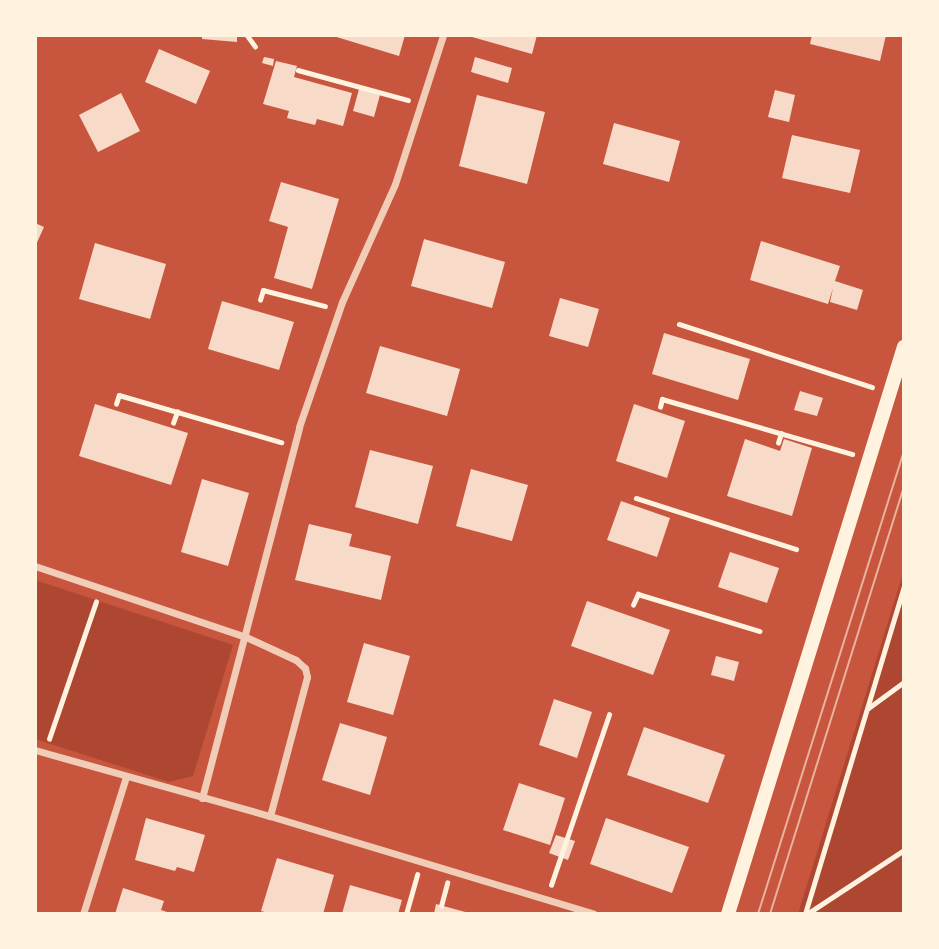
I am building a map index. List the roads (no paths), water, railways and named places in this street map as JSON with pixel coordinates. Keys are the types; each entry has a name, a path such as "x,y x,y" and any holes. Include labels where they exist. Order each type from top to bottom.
{"main road":[{"path":"728,914 904,346"}],"street":[{"path":"202,798 294,446 340,310 395,184 443,35"},
{"path":"35,566 246,637 296,660 305,667 307,677 270,816"},
{"path":"35,750 421,860 594,914"},
{"path":"83,914 126,777"}],"tram line":[{"path":"758,914 904,452"},
{"path":"770,914 904,487"}]}
